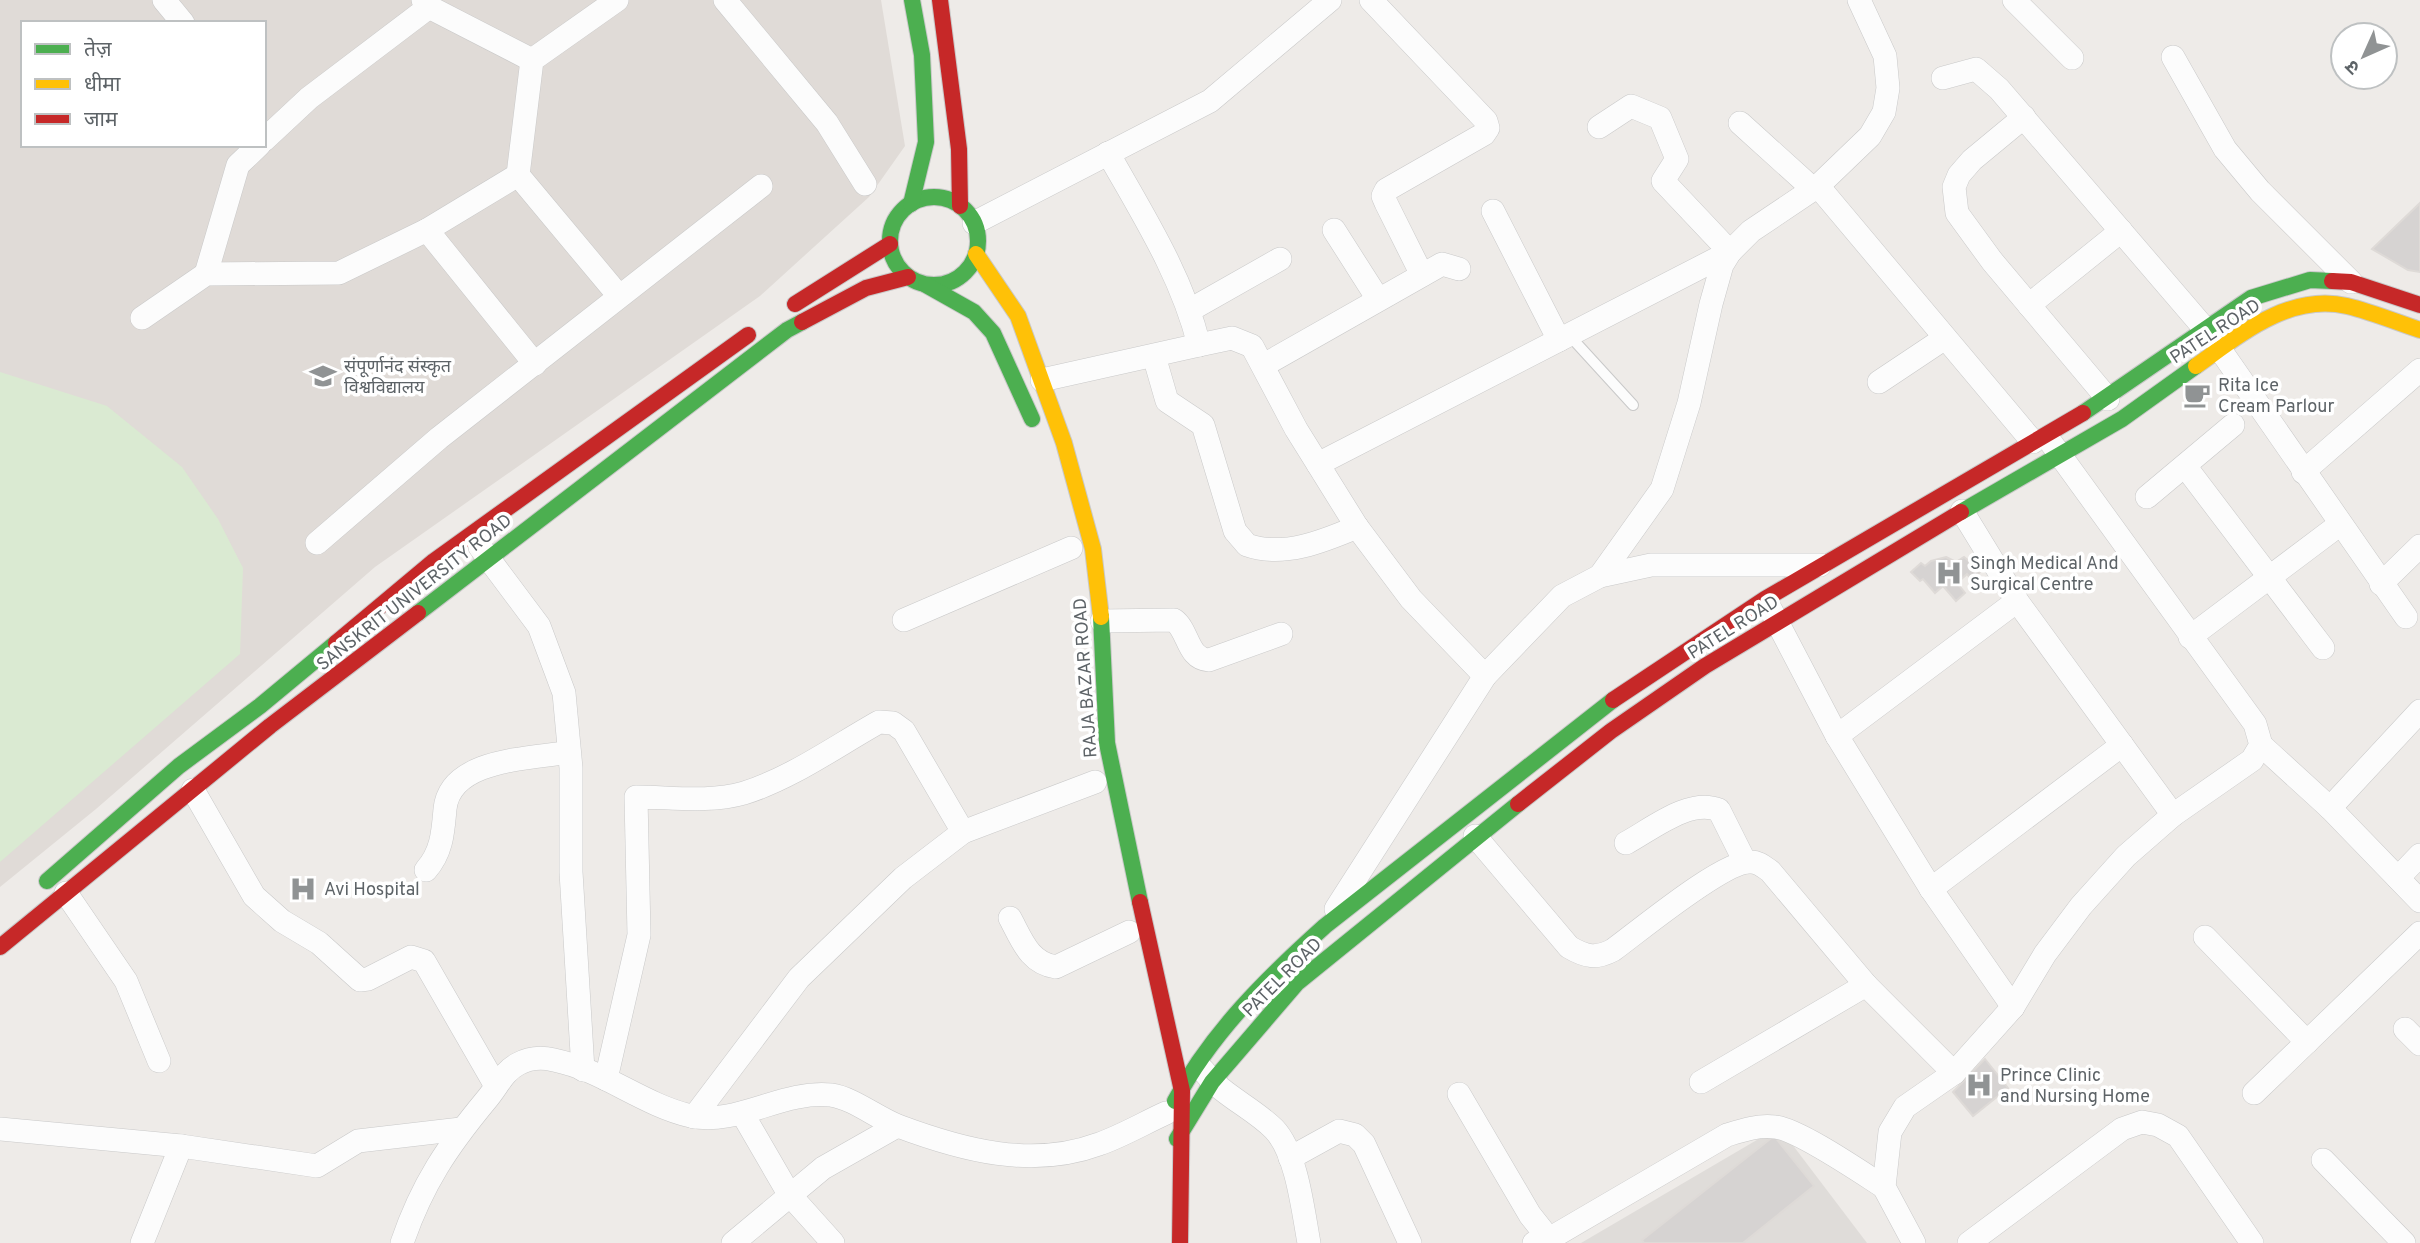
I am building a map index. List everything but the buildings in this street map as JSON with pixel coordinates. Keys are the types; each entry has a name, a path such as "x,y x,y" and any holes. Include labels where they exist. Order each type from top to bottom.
{"street":[{"path":"164,0 181,21"},
{"path":"725,0 827,123 865,184"},
{"path":"912,0 922,55 926,142 911,204 894,222 890,244 893,257 908,276 974,312 993,333 1038,433"},
{"path":"926,285 942,285 957,279 969,268 976,254 978,238 967,214 940,0"},
{"path":"967,214 1108,153 1210,101 1330,0"},
{"path":"1370,0 1486,121 1488,128 1484,134 1386,190 1383,196 1422,275"},
{"path":"1318,464 1730,252 1751,231 1815,187 1870,136 1884,112 1888,88 1885,56 1858,0"},
{"path":"2014,0 2072,58"},
{"path":"604,3 532,60 518,175 619,296"},
{"path":"266,133 426,4 532,60"},
{"path":"2173,57 2225,149 2260,191 2351,282"},
{"path":"1943,78 1976,69 1999,89 2205,329"},
{"path":"924,92 953,89"},
{"path":"1599,127 1631,106 1660,118 1677,159 1663,181 1730,252"},
{"path":"2024,117 1972,160 1959,175 1954,200 1957,214 2108,399"},
{"path":"1740,123 1815,187 1945,338 2040,439 2061,457 2255,724 2261,745 2330,808 2420,901"},
{"path":"206,275 238,165 254,147"},
{"path":"1108,153 1159,244 1190,310 1199,345"},
{"path":"142,318 206,275 339,273 426,230 518,175"},
{"path":"317,543 439,438 761,186"},
{"path":"911,204 936,197 967,214"},
{"path":"1493,211 1564,337"},
{"path":"426,230 535,364"},
{"path":"1334,230 1378,299"},
{"path":"2029,305 2121,231"},
{"path":"784,311 890,244"},
{"path":"1600,576 1662,489 1689,403 1715,291 1730,252"},
{"name":"RAJA BAZAR ROAD","path":"976,254 1018,316 1064,443 1093,549 1102,621 1107,743 1113,781 1182,1091 1184,1129 1180,1243"},
{"path":"1190,310 1280,259"},
{"path":"1264,365 1442,264 1459,270"},
{"path":"850,268 864,289"},
{"name":"SANSKRIT UNIVERSITY ROAD","path":"0,947 193,790 787,330 864,289 908,276"},
{"name":"PATEL ROAD","path":"1166,1113 1182,1091 1196,1060 1280,966 1325,926 1597,711 1765,599 2108,399 2251,298 2310,279 2351,282 2420,305"},
{"name":"PATEL ROAD","path":"1167,1155 1212,1082 1297,984 1475,836 1611,731 1704,666 1962,511 2061,457 2122,419 2262,319 2312,304 2346,306 2420,330"},
{"name":"SANSKRIT UNIVERSITY ROAD","path":"35,891 179,766 260,706 434,561 473,536 762,326"},
{"path":"1042,380 1232,338 1252,346 1296,429 1357,527 1411,599 1485,676"},
{"path":"1879,382 1945,338"},
{"path":"2219,348 2339,525 2406,617"},
{"path":"1154,356 1167,401 1179,411 1199,419 1203,425 1235,531 1247,545 1275,549 1297,547 1322,541 1357,527"},
{"path":"2303,472 2420,370"},
{"path":"2147,497 2233,425"},
{"path":"2185,466 2323,648"},
{"path":"1962,511 2017,601 2173,815"},
{"path":"2190,637 2339,525"},
{"path":"473,536 539,626 553,656 564,692 583,1070"},
{"path":"2381,584 2420,546"},
{"path":"904,620 1070,548"},
{"path":"1325,926 1485,676 1562,596 1600,576 1651,565 1824,565"},
{"path":"1765,599 1837,736 1931,890 2013,1007"},
{"path":"1837,736 2017,601"},
{"path":"1102,621 1174,620 1183,629 1192,650 1202,659 1209,660 1281,634"},
{"path":"2330,808 2420,710"},
{"path":"606,1079 639,935 636,797 719,797 744,793 789,773 879,722 886,721 904,731 964,832"},
{"path":"1931,890 2122,745"},
{"path":"1884,1187 1890,1132 1905,1107 1954,1073 2013,1007 2045,954 2081,906 2126,856 2173,815 2252,760 2261,745"},
{"path":"426,870 439,853 448,795 458,782 473,772 496,765 569,752"},
{"path":"694,1116 799,978 903,878 964,832 1096,783"},
{"path":"193,790 254,897 282,921 332,954 355,977 368,979 411,957 424,961 496,1086"},
{"path":"1626,843 1681,813 1708,806 1719,810 1745,862"},
{"path":"1475,836 1569,947 1584,956 1601,957 1693,891 1745,862 1759,863 1770,871 1866,985 1954,1073"},
{"path":"2398,878 2420,855"},
{"path":"66,893 126,981 159,1061"},
{"path":"1010,918 1036,961 1056,967 1128,926 1158,1048 1162,1080 1167,1155 1163,1208"},
{"path":"2254,1093 2420,933"},
{"path":"2205,937 2307,1042"},
{"path":"1701,1082 1866,985"},
{"path":"402,1243 440,1157 460,1129 505,1073 520,1062 536,1058 555,1060 583,1070 664,1107 694,1116 742,1113 786,1097 833,1095 897,1126 1005,1156 1050,1156 1097,1145 1166,1113"},
{"path":"1196,1060 1212,1082 1275,1130 1290,1158 1309,1243"},
{"path":"1460,1094 1530,1214 1541,1241 1727,1135 1754,1127 1778,1127 1841,1158 1884,1187 1914,1243"},
{"path":"742,1113 789,1194 833,1243"},
{"path":"1969,1243 2122,1129 2142,1122 2158,1125 2178,1136 2252,1243"},
{"path":"733,1243 823,1168 897,1126"},
{"path":"0,1129 181,1146 317,1166 358,1141 460,1129"},
{"path":"1290,1158 1339,1131 1355,1135 1364,1144 1410,1243"},
{"path":"142,1243 181,1146"},
{"path":"2323,1160 2404,1243"}],"lane":[{"path":"1564,337 1633,405"}],"shaded area":[{"name":"संपूर्णानंद संस्कृत विश्वविद्यालय","path":"0,0 881,0 905,146 869,197 760,296 375,567 96,809 0,887"},
{"path":"1779,1127 1867,1243 1581,1243"}],"green space":[{"path":"0,372 107,406 182,467 218,519 243,568 240,654 0,862"}],"traffic: fast":[{"path":"911,204 926,142 922,55 912,0"},
{"path":"934,197 951,201 965,210 974,224 978,241 974,258 965,272 951,281 934,285 917,281 903,272 894,258 890,241 894,224 903,210 917,201 934,197"},
{"path":"2083,413 2251,298 2310,280 2332,281"},
{"path":"926,285 974,312 993,333 1032,419"},
{"path":"418,613 787,330 802,322"},
{"path":"1961,512 2122,419 2196,366"},
{"path":"1101,617 1107,743 1140,902"},
{"path":"47,881 179,766 260,706 336,643"},
{"path":"1175,1101 1189,1076 1223,1029 1304,945 1613,700"},
{"path":"1177,1139 1212,1082 1297,983 1518,804"}],"traffic: slow":[{"path":"976,254 1018,316 1064,443 1093,549 1101,617"},
{"path":"2196,366 2267,319 2305,305 2347,306 2420,330"}],"traffic: jam":[{"path":"940,0 959,149 960,206"},
{"path":"795,304 890,244"},
{"path":"802,322 866,288 908,277"},
{"path":"2332,281 2351,282 2420,305"},
{"path":"336,643 434,561 748,335"},
{"path":"1613,700 1765,599 2083,413"},
{"path":"1518,804 1611,731 1705,666 1961,512"},
{"path":"0,947 270,726 418,613"},
{"path":"1140,902 1182,1091 1180,1243"}],"place":[{"name":"संपूर्णानंद संस्कृत विश्वविद्यालय","path":"323,376"},
{"name":"Rita Ice Cream Parlour","path":"2197,395"},
{"name":"Singh Medical And Surgical Centre","path":"1949,573"},
{"name":"Avi Hospital","path":"303,889"},
{"name":"Prince Clinic and Nursing Home","path":"1979,1085"}]}
